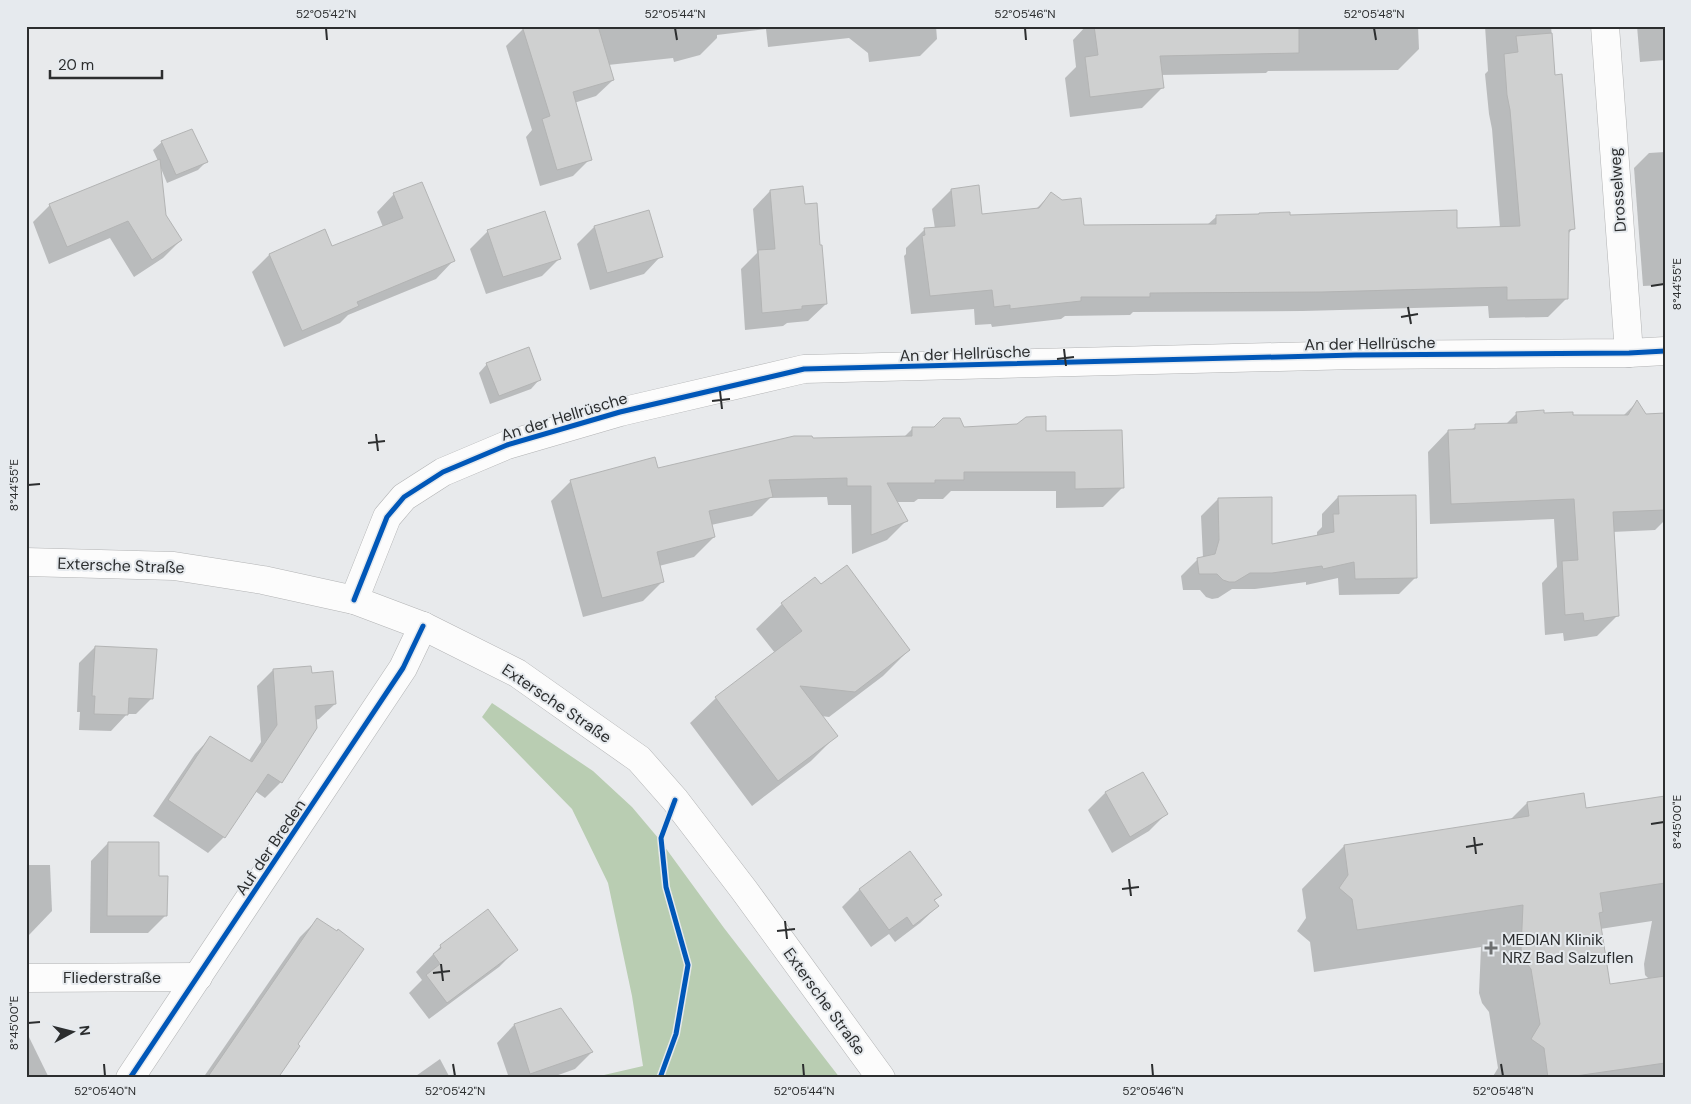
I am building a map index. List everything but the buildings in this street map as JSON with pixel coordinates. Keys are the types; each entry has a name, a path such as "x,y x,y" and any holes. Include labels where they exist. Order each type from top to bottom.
{"street":[{"name":"Drosselweg","path":"1605,26 1629,353"},
{"name":"An der Hellrüsche","path":"354,600 387,517 404,497 443,472 507,445 620,412 804,369 1355,355 1629,353 1665,351"},
{"name":"Extersche Straße","path":"26,562 174,566 264,580 354,600 423,626 517,673 639,759 675,800 727,867 882,1078"},
{"name":"Auf der Breden","path":"130,1078 403,668 423,626"},
{"name":"Fliederstraße","path":"26,978 198,977"}],"green space":[{"path":"492,703 593,771 632,807 659,839 724,928 840,1078 591,1078 643,1066 632,996 608,883 572,809 482,717"}],"cycle path":[{"path":"354,600 387,517 404,497 443,472 507,445 620,412 804,369 1355,355 1629,353 1665,351"},
{"path":"130,1078 403,668 423,626"},
{"path":"660,1078 676,1034 688,965 666,887 661,838 675,800"}],"place":[{"name":"MEDIAN Klinik NRZ Bad Salzuflen","path":"1491,948"}]}
